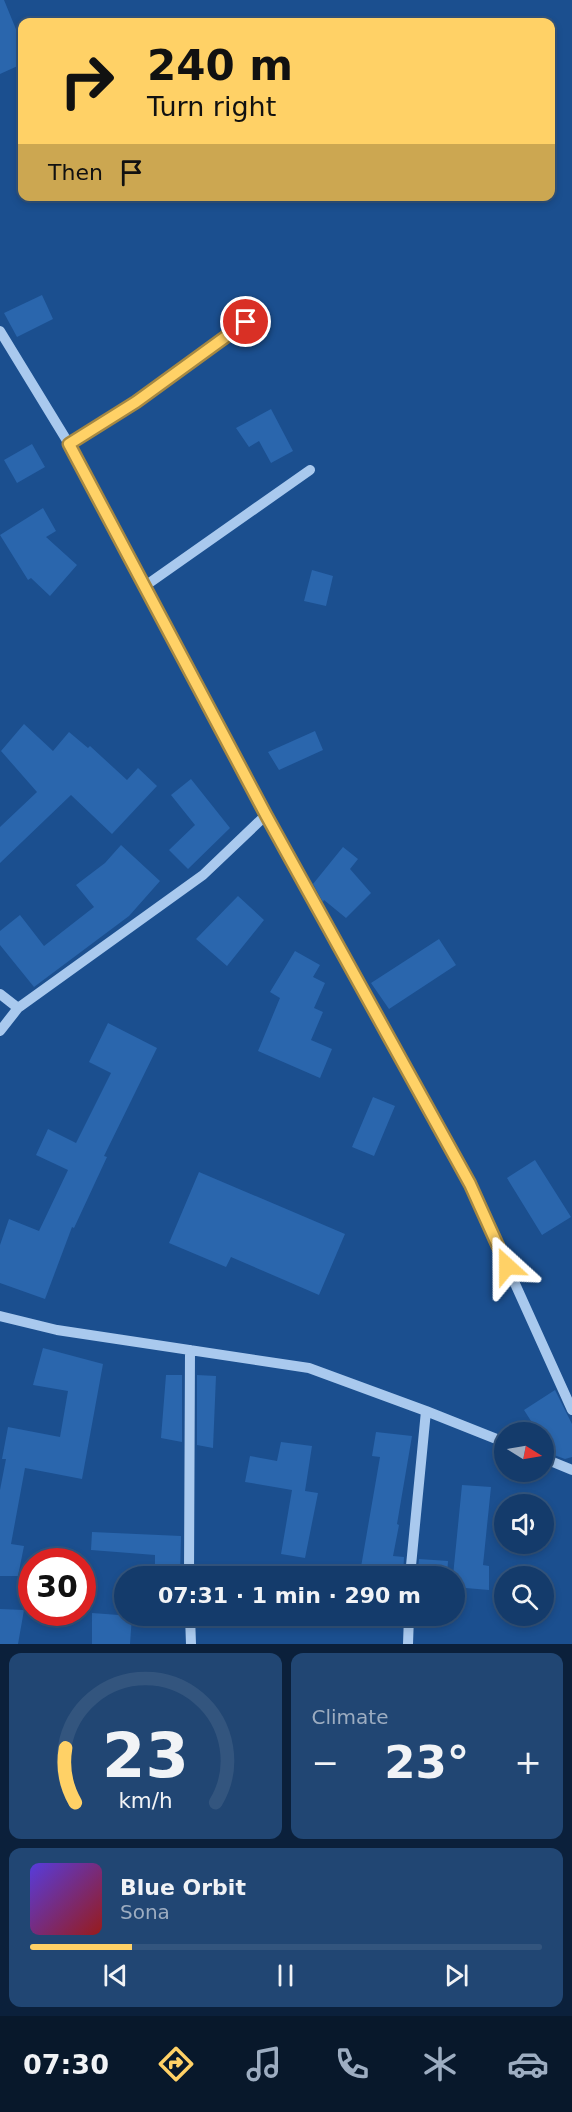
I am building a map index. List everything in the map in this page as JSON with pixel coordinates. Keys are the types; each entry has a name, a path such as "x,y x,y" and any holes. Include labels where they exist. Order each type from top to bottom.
{"street":[{"path":"69,444 136,402 246,322"},
{"path":"0,331 69,444 266,815 470,1184 572,1410"},
{"path":"145,586 310,470"},
{"path":"0,1031 18,1008 203,875 266,815"},
{"path":"0,994 18,1008"},
{"path":"0,1316 57,1330 309,1368 494,1438"},
{"path":"189,1566 190,1350"},
{"path":"411,1566 426,1411"},
{"path":"554,1463 572,1470"},
{"path":"190,1626 191,1644"},
{"path":"408,1644 409,1626"}],"building":[{"path":"0,0 4,0 18,34 18,66 0,74"},
{"path":"42,295 53,319 17,337 4,313"},
{"path":"271,409 293,451 271,463 259,441 249,447 236,428"},
{"path":"32,444 45,467 17,483 4,460"},
{"path":"43,508 56,531 46,537 77,565 50,596 31,578 28,580 0,535"},
{"path":"312,570 333,576 326,606 304,601"},
{"path":"24,724 53,751 69,732 88,748 90,746 127,780 138,768 157,786 112,834 71,795 0,863 0,827 37,792 1,751"},
{"path":"315,731 323,750 279,770 268,752"},
{"path":"191,779 230,828 188,869 169,850 195,825 171,795"},
{"path":"121,845 160,881 129,916 34,987 0,945 0,931 20,915 44,946 94,907 76,885 105,863"},
{"path":"343,847 358,859 350,869 371,893 346,918 324,900 323,902 313,884"},
{"path":"238,896 264,920 227,966 196,939"},
{"path":"439,939 456,965 389,1009 371,983"},
{"path":"295,951 320,965 313,977 325,983 314,1008 323,1012 311,1040 332,1049 320,1078 258,1051 280,998 270,992"},
{"path":"108,1023 157,1048 104,1156 107,1157 74,1228 72,1227 45,1299 0,1283 0,1245 9,1219 39,1231 68,1170 36,1155 48,1129 76,1143 111,1073 89,1062"},
{"path":"373,1097 395,1106 374,1156 352,1147"},
{"path":"535,1160 571,1217 542,1235 507,1178"},
{"path":"199,1172 345,1234 319,1295 231,1257 226,1267 169,1243"},
{"path":"43,1348 103,1364 82,1479 25,1468 11,1544 24,1546 18,1548 18,1576 0,1576 0,1490 6,1459 2,1459 8,1427 60,1437 68,1391 33,1385"},
{"path":"166,1375 182,1375 182,1442 161,1438"},
{"path":"197,1375 216,1376 213,1448 197,1445"},
{"path":"555,1390 572,1424 572,1457 565,1459 554,1455 554,1422 532,1422 524,1410"},
{"path":"376,1432 412,1436 393,1556 404,1557 404,1566 361,1566 380,1457 372,1456"},
{"path":"281,1442 312,1446 305,1491 318,1493 305,1558 281,1554 292,1490 245,1482 250,1456 277,1461"},
{"path":"462,1485 491,1487 483,1565 489,1566 489,1590 465,1588 465,1566 454,1566"},
{"path":"92,1532 181,1536 180,1566 155,1566 155,1555 96,1550 96,1548 91,1548"},
{"path":"419,1559 448,1561 448,1566 418,1566"},
{"path":"0,1609 18,1610 18,1626 21,1626 18,1644 0,1644"},
{"path":"96,1613 114,1615 114,1626 131,1626 130,1644 92,1644 92,1626 96,1626"}],"route":[{"path":"246,322 136,402 69,444 266,815 470,1184 507,1266"}]}
